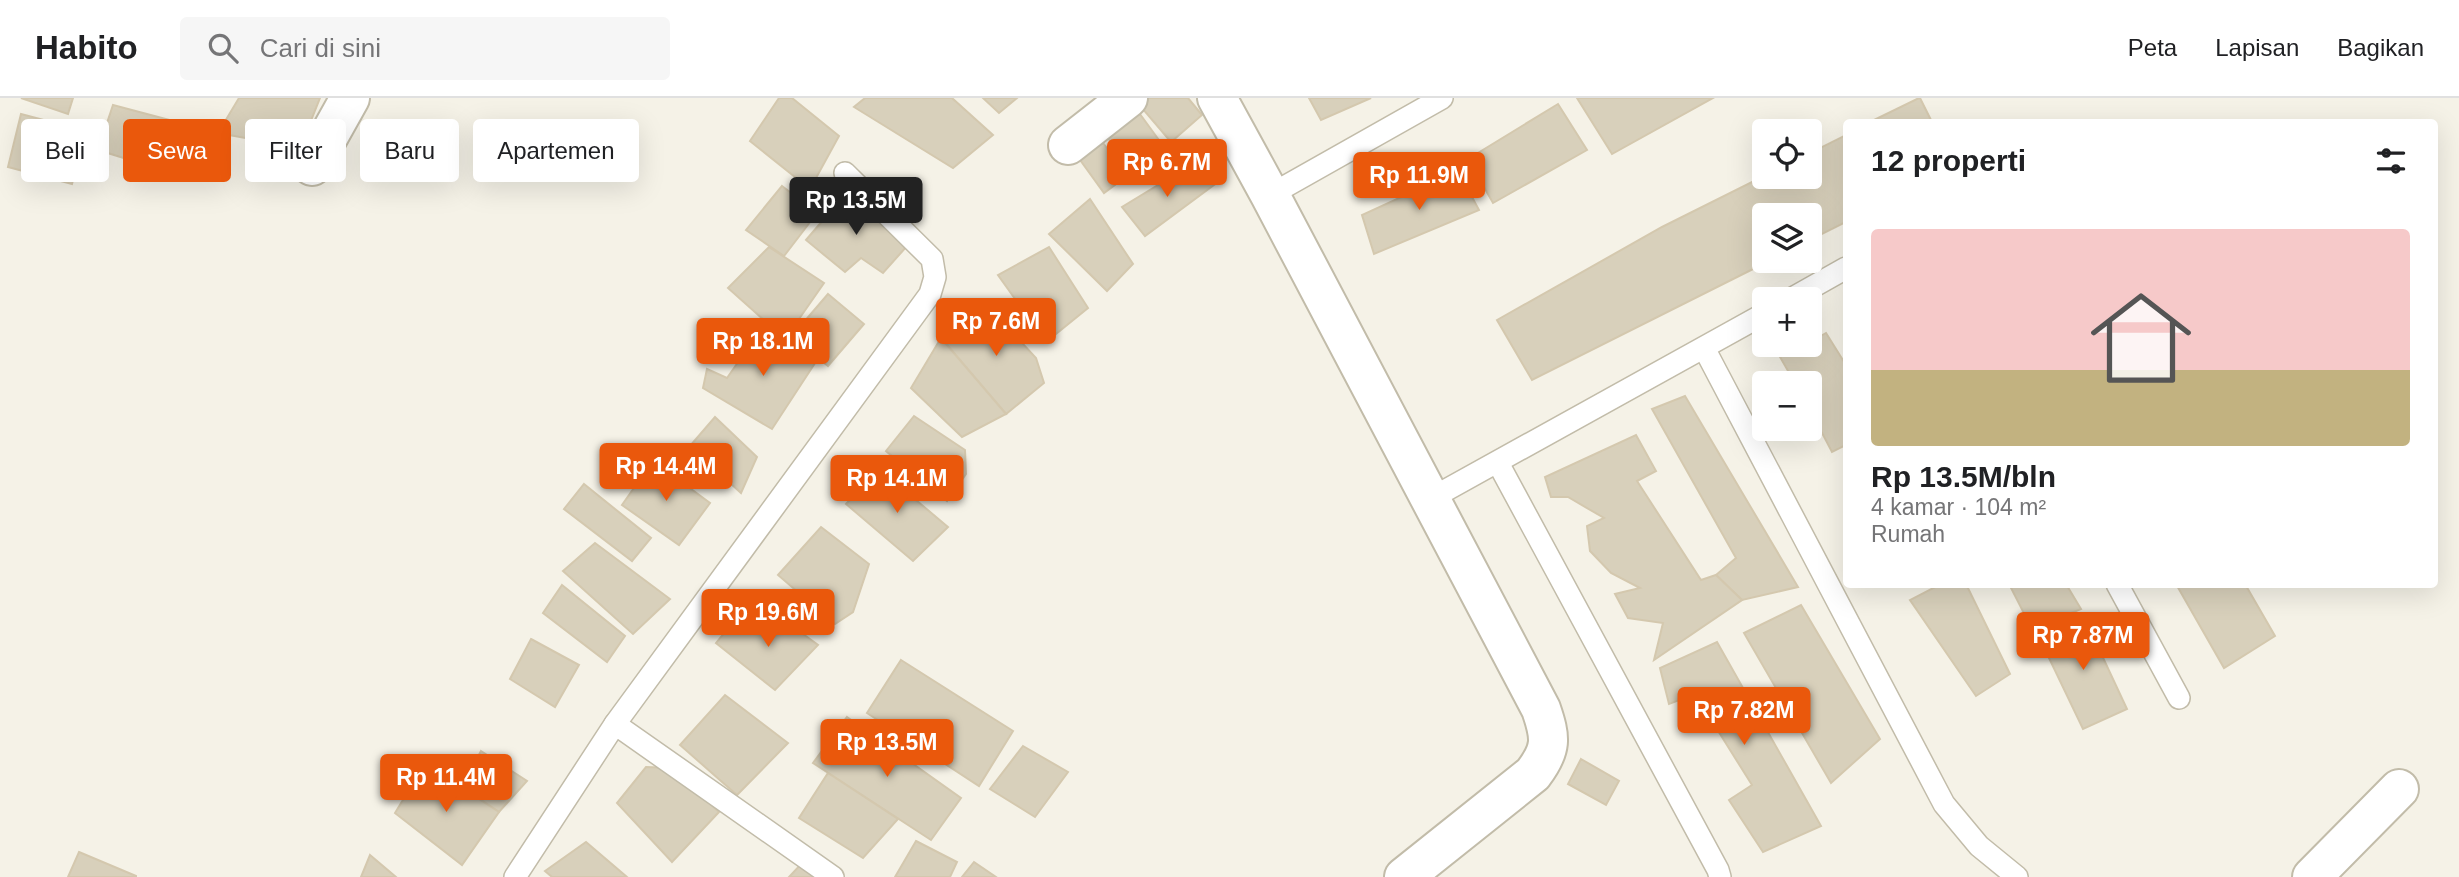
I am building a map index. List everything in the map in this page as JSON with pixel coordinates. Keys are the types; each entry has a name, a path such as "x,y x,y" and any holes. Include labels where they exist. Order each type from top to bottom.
{"street":[{"path":"338,119 350,98"},
{"path":"1068,145 1128,98"},
{"path":"1217,98 1541,709 1550,735 1545,759 1533,774 1404,877"},
{"path":"2312,877 2399,789"}],"lane":[{"path":"1270,195 1443,98"},
{"path":"515,877 615,724 930,294 935,278 932,259 845,173"},
{"path":"1812,287 1843,270"},
{"path":"1430,499 1752,321"},
{"path":"1704,348 1944,803 1979,846 2017,877"},
{"path":"1498,463 1720,877"},
{"path":"2118,588 2179,698"},
{"path":"615,724 833,877"}],"building":[{"path":"21,98 73,98 68,114"},
{"path":"239,98 320,98 312,119 245,119 245,138 231,135 231,119 226,119"},
{"path":"779,98 792,98 839,136 810,189 750,141"},
{"path":"865,98 952,98 993,135 953,168 854,107"},
{"path":"983,98 1017,98 999,113"},
{"path":"1140,98 1188,98 1202,115 1171,142 1136,101"},
{"path":"1309,98 1371,98 1321,120"},
{"path":"1577,98 1713,98 1612,154"},
{"path":"1919,98 1930,119 1876,119"},
{"path":"1558,104 1587,150 1493,203 1468,159"},
{"path":"113,105 166,119 123,119 123,158 109,153 108,119"},
{"path":"1137,110 1164,147 1132,171 1105,134"},
{"path":"21,114 40,119 21,119 21,170 8,167"},
{"path":"1093,129 1127,176 1104,193 1070,146"},
{"path":"1843,136 1843,224 1822,234 1822,203 1752,203 1752,270 1532,380 1497,320 1662,227 1752,182 1752,189 1822,189 1822,147"},
{"path":"1191,165 1214,185 1145,236 1122,207"},
{"path":"1458,171 1479,210 1374,254 1362,215"},
{"path":"782,186 817,213 784,256 746,230"},
{"path":"849,190 907,246 883,273 861,258 845,272 806,240"},
{"path":"1090,199 1133,264 1107,291 1049,234"},
{"path":"769,247 824,283 785,339 728,288"},
{"path":"1049,247 1088,308 1046,342 998,275"},
{"path":"828,294 864,324 828,366 792,336"},
{"path":"986,304 1036,358 1044,383 1006,414 941,338"},
{"path":"764,325 817,360 772,429 703,388 707,369 727,378"},
{"path":"1826,333 1843,360 1843,446 1832,452 1822,433 1822,371 1788,371 1780,357 1822,357 1822,335"},
{"path":"941,338 1006,414 962,437 911,388"},
{"path":"1685,396 1798,587 1742,600 1716,575 1736,558 1652,409"},
{"path":"914,416 965,450 966,474 947,501 886,451"},
{"path":"715,417 757,457 741,493 690,446"},
{"path":"1636,435 1656,471 1637,481 1701,580 1716,575 1742,600 1654,660 1663,623 1628,618 1615,594 1640,588 1611,573 1590,551 1587,526 1604,518 1568,497 1551,497 1545,477"},
{"path":"653,461 710,503 679,545 622,505"},
{"path":"879,469 948,527 913,561 846,504"},
{"path":"584,484 651,538 632,561 564,509"},
{"path":"821,527 869,564 853,612 835,624 778,575"},
{"path":"595,543 670,599 633,634 563,571"},
{"path":"562,585 625,636 607,662 543,613"},
{"path":"1933,588 1968,588 2010,674 1976,696 1910,600"},
{"path":"2011,588 2068,588 2081,609 2032,629"},
{"path":"2178,588 2247,588 2275,636 2224,668"},
{"path":"1801,605 1880,739 1831,783 1744,633"},
{"path":"774,613 818,645 775,690 716,643 734,621 761,633"},
{"path":"2084,617 2127,709 2083,729 2038,635"},
{"path":"531,639 579,665 555,707 510,679"},
{"path":"1717,642 1821,826 1763,852 1729,800 1752,785 1695,694 1669,704 1660,668"},
{"path":"901,660 1013,731 979,786 867,713"},
{"path":"725,695 788,743 737,795 680,745"},
{"path":"847,717 961,798 931,840 813,763"},
{"path":"1023,746 1068,772 1035,817 990,789"},
{"path":"481,751 527,781 499,812 462,787"},
{"path":"1581,759 1619,781 1606,805 1568,784"},
{"path":"425,764 499,812 462,865 395,813"},
{"path":"646,767 672,768 719,812 672,862 617,803"},
{"path":"828,773 898,819 863,858 799,818"},
{"path":"916,841 957,862 950,877 895,877"},
{"path":"586,842 627,877 552,877 545,871"},
{"path":"79,852 136,876 136,877 68,877"},
{"path":"370,855 396,877 361,877"},
{"path":"803,862 822,877 789,877"},
{"path":"974,862 996,877 962,877"}]}
